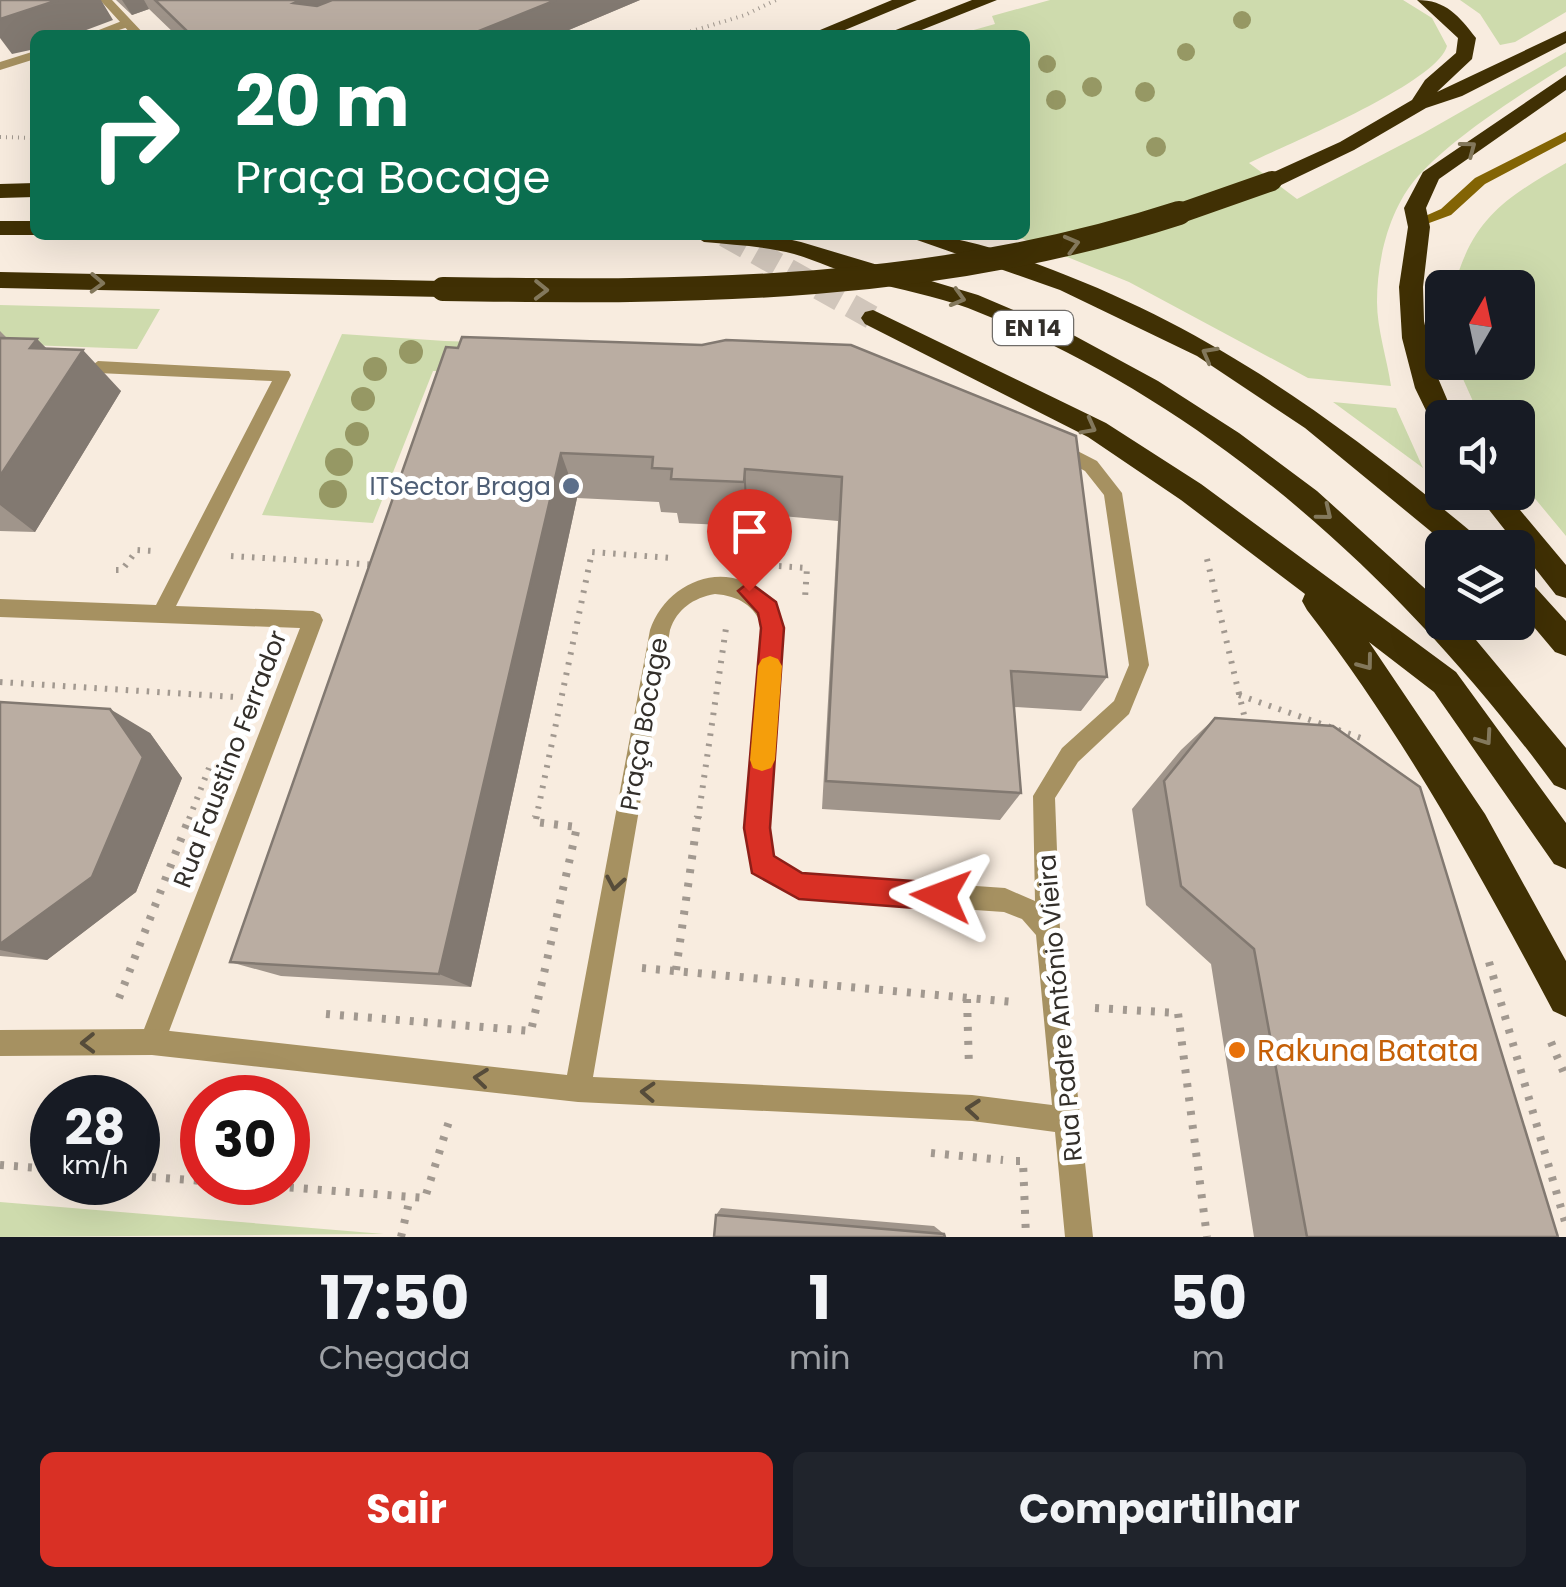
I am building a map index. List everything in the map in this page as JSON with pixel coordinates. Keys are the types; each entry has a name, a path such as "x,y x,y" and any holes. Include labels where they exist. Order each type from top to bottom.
{"highway":[{"path":"906,30 988,0"},
{"path":"1420,104 1432,84 1465,56 1467,38 1452,18 1426,0"},
{"path":"829,30 899,2"},
{"path":"0,280 651,291 869,280 1040,252 1155,222 1272,181 1347,146 1420,104 1455,92 1566,36"},
{"path":"1435,400 1420,363 1414,325 1411,286 1421,221 1415,208 1430,176 1566,82"},
{"path":"0,191 30,190"},
{"path":"0,228 30,228"},
{"name":"EN 14","path":"740,240 798,248 980,304 1108,365 1161,396 1248,453 1331,516 1420,602 1526,716 1566,774"},
{"name":"EN 14","path":"940,240 1048,276 1206,351 1292,404 1449,530"},
{"path":"873,318 1097,430 1191,492 1445,682 1566,852"},
{"path":"1504,510 1566,586"},
{"path":"1507,510 1566,569"},
{"path":"1282,561 1374,672 1472,826 1566,998"},
{"path":"1535,608 1566,644"}],"street":[{"path":"106,0 134,30"},
{"path":"105,30 127,22"},
{"path":"0,66 30,57"},
{"path":"1421,221 1446,212 1480,181 1566,136"},
{"path":"98,366 283,375 161,615"},
{"name":"Rua Padre António Vieira","path":"1034,438 1091,466 1114,492 1138,665 1122,706 1070,755 1044,796 1048,930 1079,1237"},
{"path":"732,587 760,598 768,608 773,628 757,828 762,864 799,886 1005,900 1030,911 1048,930"},
{"name":"Praça Bocage","path":"578,1088 662,624 670,608 688,593 732,587"},
{"name":"Rua Faustino Ferrador","path":"0,608 313,620 152,1042"},
{"path":"0,1044 152,1042 578,1088 972,1108 1070,1120"}],"path":[{"path":"695,30 776,0"},
{"path":"0,138 30,138"},
{"path":"1204,549 1246,719"},
{"path":"318,1013 532,1031 577,827 535,822 592,552 684,559"},
{"path":"732,587 676,970 967,999 1178,1012 1207,1237"},
{"path":"804,608 805,589"},
{"path":"0,682 236,696 229,714"},
{"path":"1239,695 1364,739"},
{"path":"117,1002 215,750"},
{"path":"1487,954 1566,1225"},
{"path":"967,999 970,1079"},
{"path":"310,1190 426,1198 452,1112"},
{"path":"919,1152 1023,1161 1026,1237"},
{"path":"0,1165 30,1167"},
{"path":"401,1237 410,1198"}],"green space":[{"path":"1050,0 1403,0 1432,18 1447,46 1437,61 1417,77 1359,111 1249,163 1297,199 1566,52 1566,66 1453,144 1422,172 1401,200 1383,250 1377,302 1391,386 1308,378 1129,282 1025,240 1030,240 1030,30 974,30 995,24 992,16"},
{"path":"1460,0 1566,0 1566,12 1515,42 1500,45 1480,14"},
{"path":"1566,163 1566,536 1535,499 1535,400 1472,400 1463,380 1535,380 1535,270 1460,270 1482,227 1525,187"},
{"path":"0,305 160,309 137,349 0,344"},
{"path":"342,334 783,352 781,381 433,371 373,523 262,515"},
{"path":"1333,402 1396,408 1423,468"},
{"path":"0,1202 384,1234 0,1237"}],"building":[{"path":"0,0 58,0 0,19"},
{"path":"155,0 301,0 294,3 317,6 332,0 556,0 481,30 186,30"},
{"path":"462,337 702,345 726,340 851,345 1076,436 1107,677 1011,671 1021,793 826,781 842,477 745,469 744,482 671,479 672,469 652,468 653,457 561,453 439,974 230,962 446,347 458,348"},
{"path":"0,338 37,339 30,348 83,350 0,476"},
{"path":"0,702 110,709 143,757 92,877 0,944"},
{"path":"1215,718 1333,726 1420,787 1558,1237 1307,1237 1254,949 1181,886 1164,781"},
{"path":"716,1215 944,1234 945,1237 714,1237"}],"tunnel":[{"path":"734,240 873,318"}],"slow traffic":[{"path":"762,760 770,666"}],"place":[{"name":"ITSector Braga","path":"571,486"},
{"name":"Rakuna Batata","path":"1237,1050"}],"route":[{"path":"749,591 768,608 773,628 757,828 762,864 799,886 941,896"}]}
